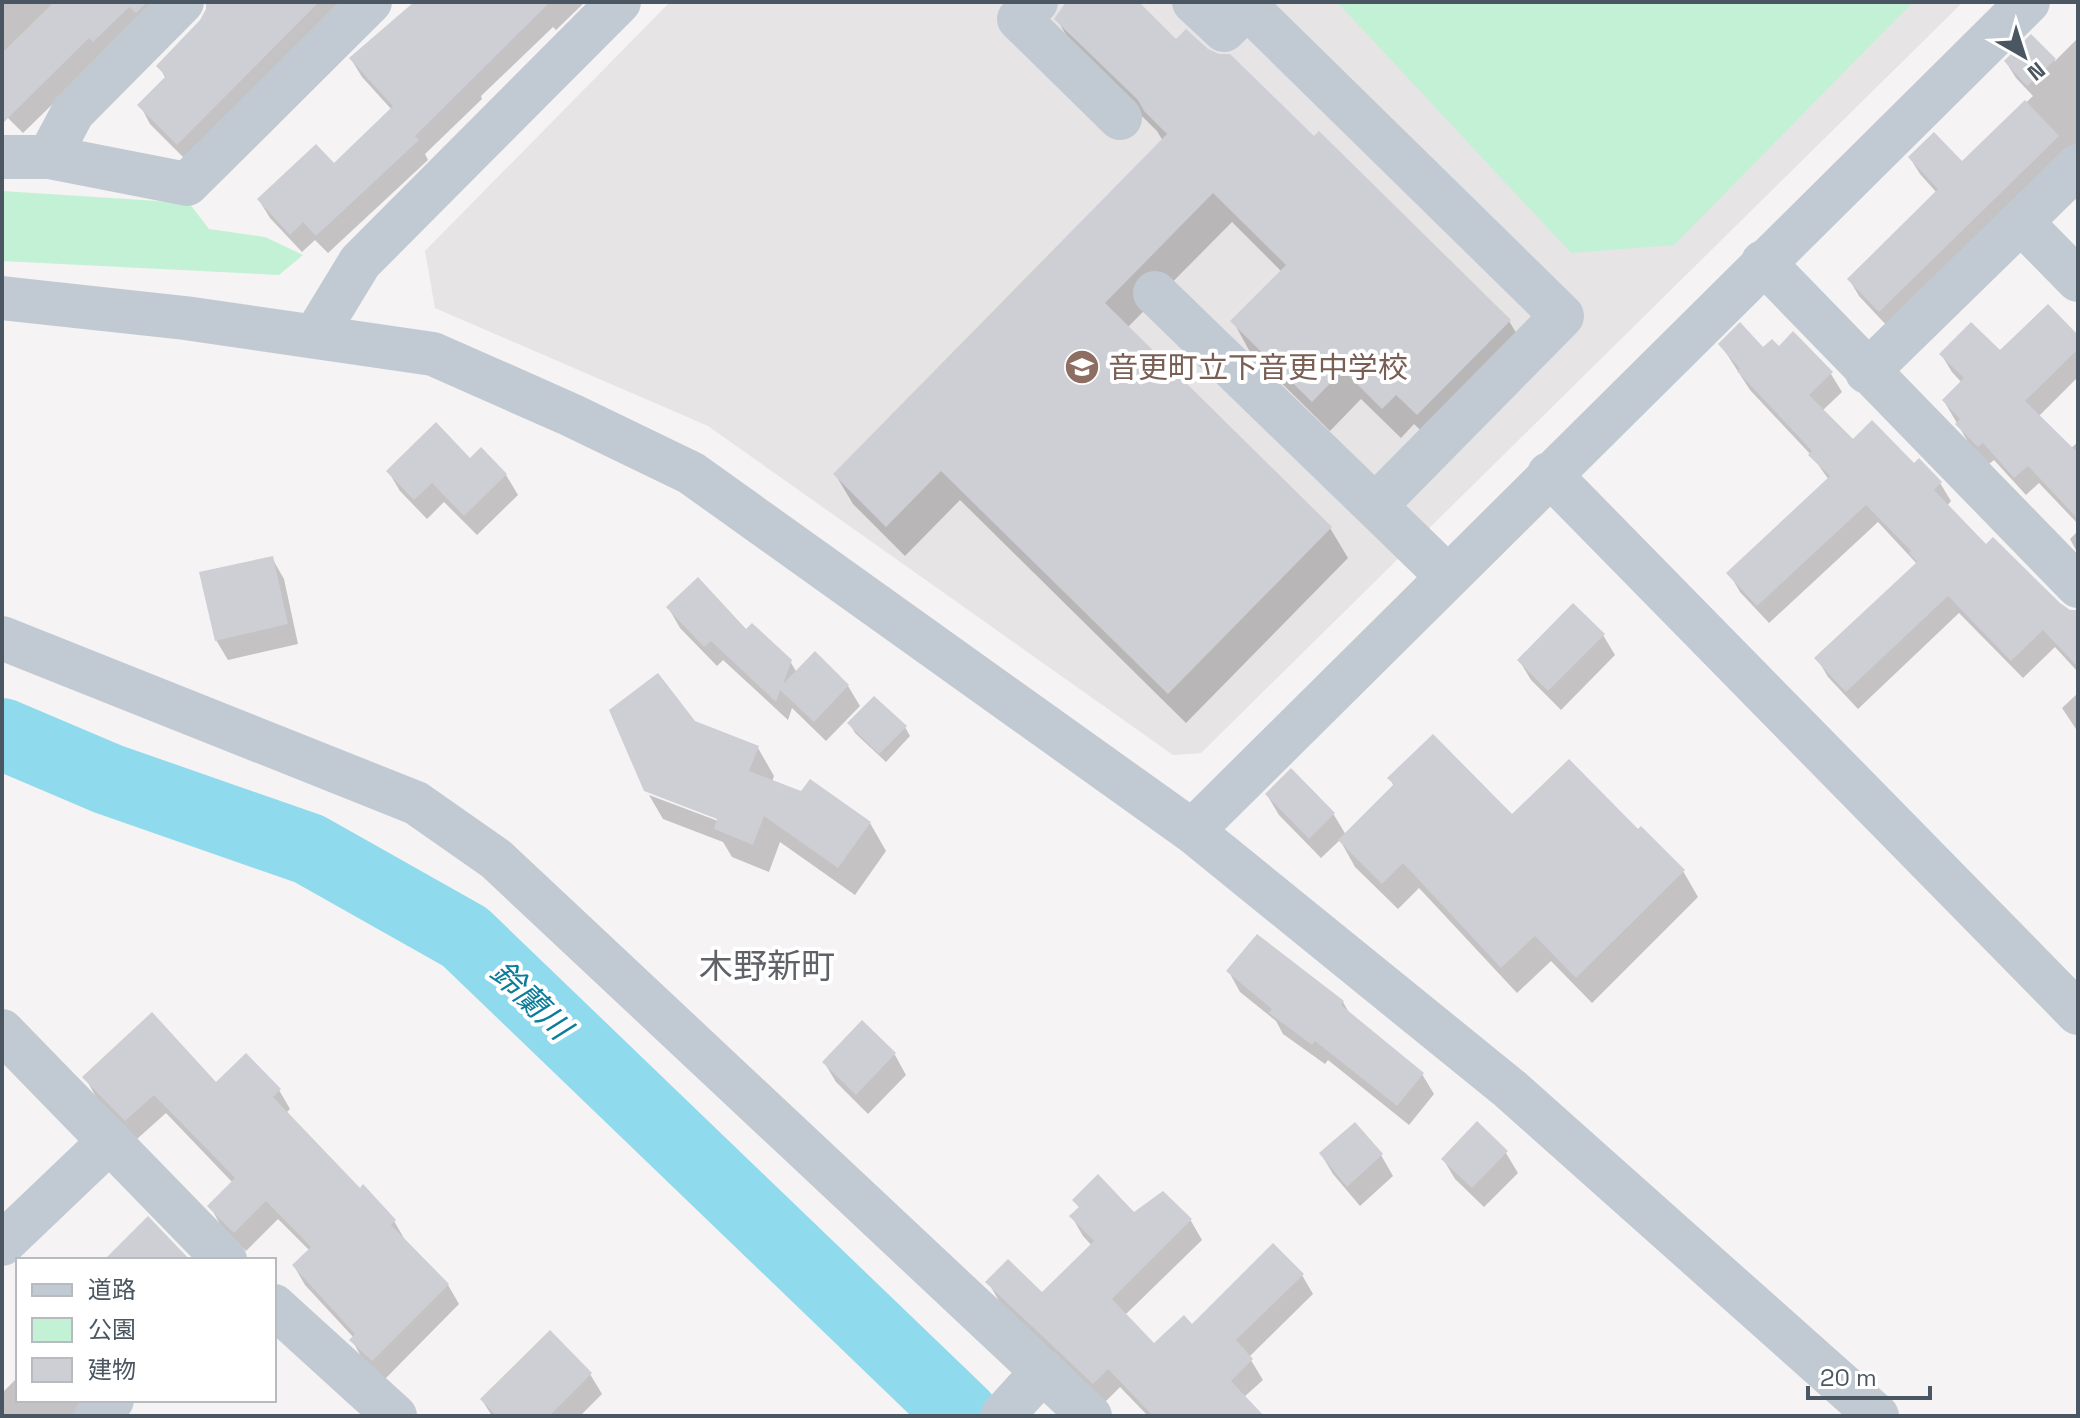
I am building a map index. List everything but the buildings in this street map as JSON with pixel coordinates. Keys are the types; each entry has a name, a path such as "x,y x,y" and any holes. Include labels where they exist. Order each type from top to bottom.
{"street":[{"path":"49,157 73,112 182,2"},
{"path":"2,157 49,157 187,184 370,2"},
{"path":"315,336 360,262 619,2"},
{"path":"1036,2 1019,19 1120,118"},
{"path":"1194,2 1224,30 1247,7 1562,316 1375,506"},
{"path":"1192,831 2028,2"},
{"path":"1867,372 2078,166"},
{"path":"2021,222 2078,280"},
{"path":"1763,262 2078,586"},
{"path":"1155,293 1447,576"},
{"path":"2,298 185,318 433,354 571,415 691,473 1192,831 1510,1089 1877,1416"},
{"path":"1549,474 2078,1013"},
{"path":"2,638 416,803 496,859 1090,1416"},
{"path":"2,1031 223,1258"},
{"path":"2,1244 110,1141"},
{"path":"276,1308 395,1416"},
{"path":"1008,1410 1043,1371"}],"shaded area":[{"name":"音更町立下音更中学校","path":"670,2 1963,2 1201,753 1173,755 708,426 435,308 425,251"}],"green space":[{"path":"1337,2 1913,2 1674,245 1571,253"},
{"path":"2,191 189,203 209,229 265,237 303,255 279,275 2,261"}],"waterway":[{"name":"鈴蘭川","path":"2,734 108,779 309,849 465,937 963,1416"}],"place":[{"name":"音更町立下音更中学校","path":"1082,367"}],"district":[{"name":"木野新町","path":"767,966"}]}
